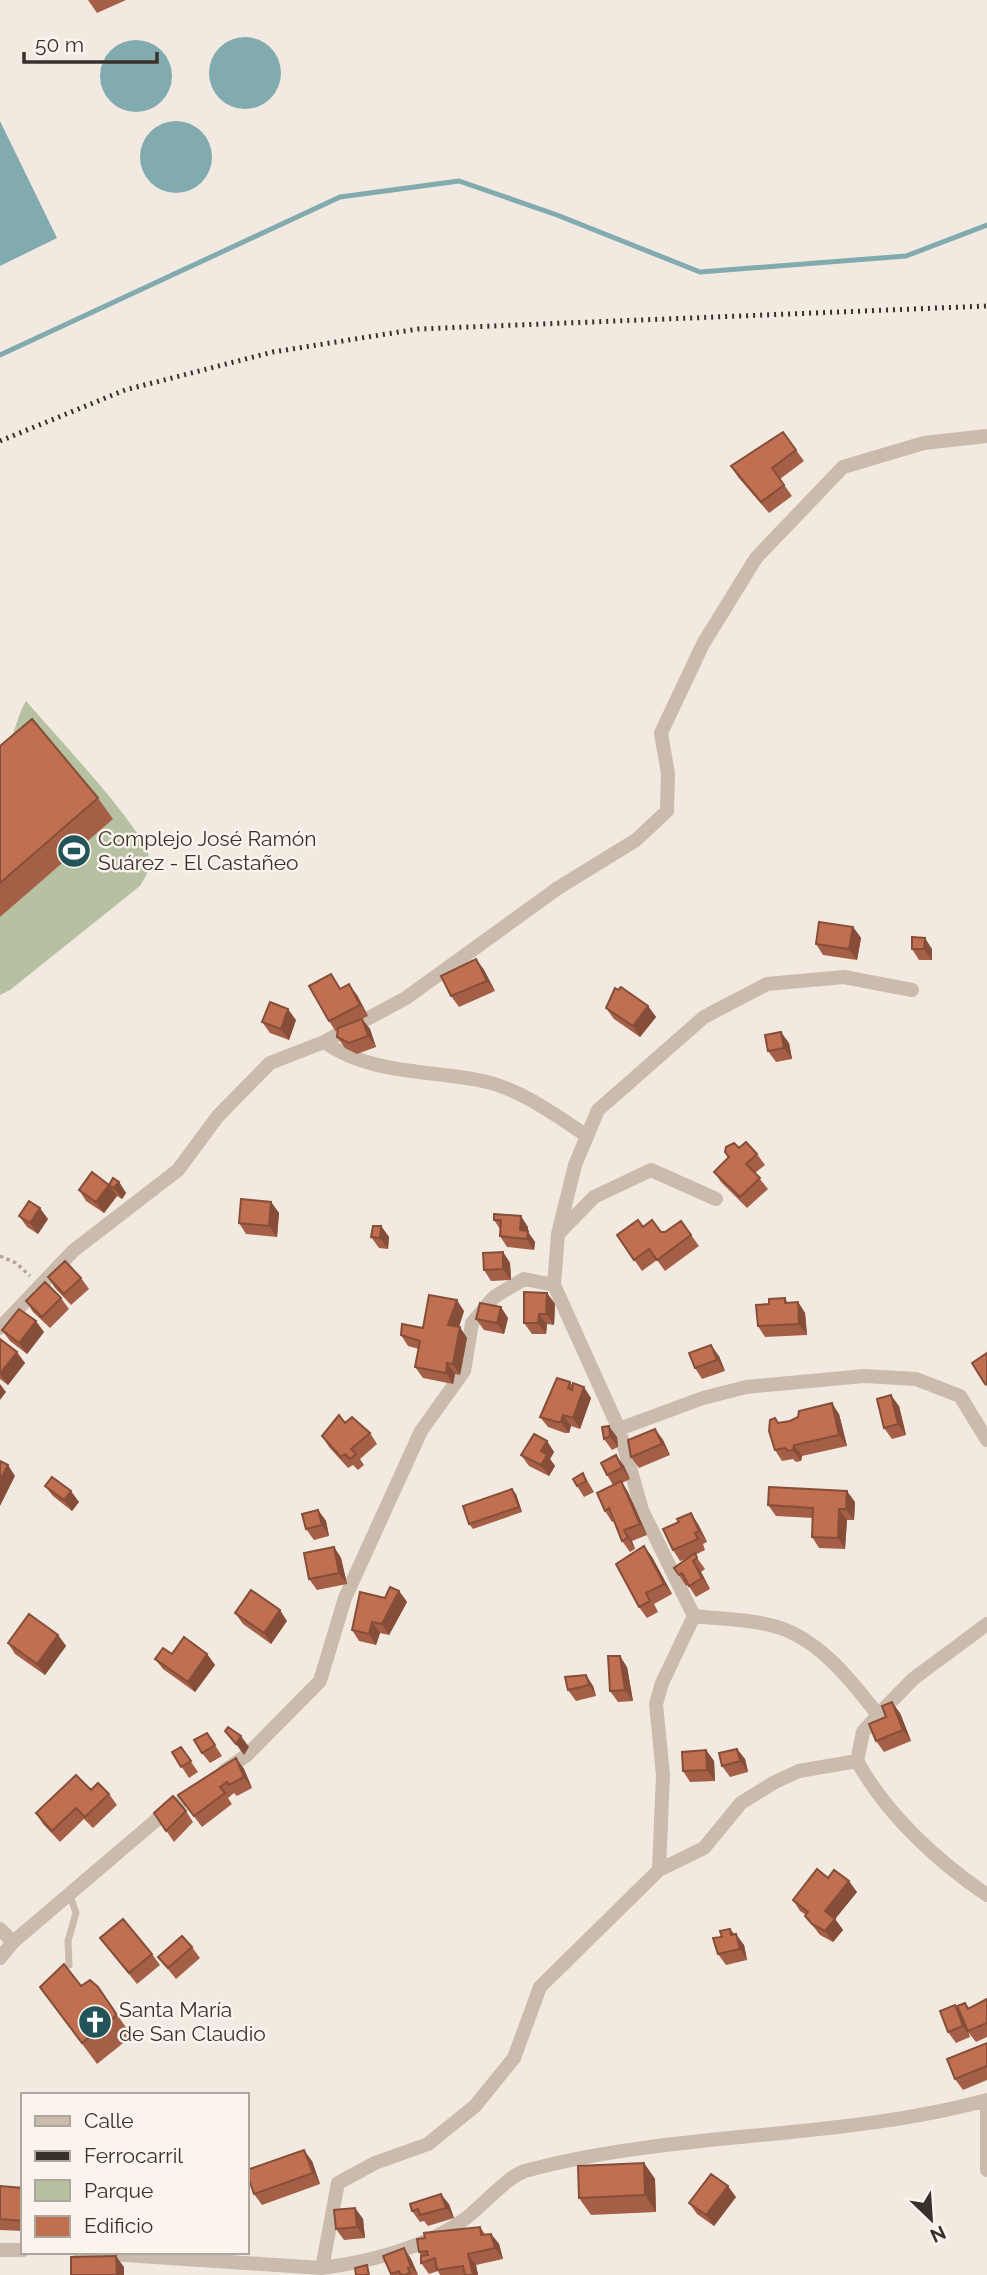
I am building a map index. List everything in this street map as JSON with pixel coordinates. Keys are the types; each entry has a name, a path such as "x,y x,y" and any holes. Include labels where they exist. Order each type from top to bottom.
{"street":[{"path":"0,1328 73,1251 178,1170 218,1116 270,1063 324,1042 406,998 558,888 636,840 667,811 668,774 661,733 704,644 756,558 843,467 924,443 987,436"},
{"path":"659,1870 663,1774 656,1704 694,1616 642,1510 619,1429 554,1285 558,1234 575,1165 598,1110 704,1017 766,984 844,976 912,990"},
{"path":"324,1042 341,1054 364,1062 479,1080 504,1088 532,1101 587,1136"},
{"path":"558,1234 594,1197 651,1171 716,1199"},
{"path":"0,1958 13,1942 161,1816 247,1755 320,1681 345,1598 421,1432 464,1371 472,1323 494,1297 524,1279 554,1285"},
{"path":"619,1429 703,1398 746,1387 864,1376 916,1379 960,1396 987,1440"},
{"path":"694,1616 772,1625 811,1643 855,1686 878,1715"},
{"path":"987,1624 913,1679 878,1715 863,1732 857,1761 893,1810 929,1850 987,1895"},
{"path":"322,2268 338,2183 375,2163 428,2144 475,2106 514,2058 540,1987 659,1870 704,1847 741,1803 775,1782 799,1771 857,1761"},
{"path":"0,1929 13,1942"},
{"path":"109,2254 345,2270 416,2245 461,2222 521,2172 656,2144 807,2130 912,2116 987,2100 987,2170"},
{"path":"0,2250 21,2250"}],"lane":[{"path":"69,1965 68,1941 76,1913 70,1895"}],"path":[{"path":"0,1256 16,1263 39,1285"}],"green space":[{"name":"Complejo José Ramón Suárez - El Castañeo","path":"26,701 131,824 143,842 150,864 140,886 10,990 0,995 0,755 9,743"}],"water":[{"path":"245,37 265,43 275,53 281,73 275,93 265,103 245,109 225,103 215,93 209,73 215,53 225,43"},
{"path":"136,40 156,46 166,56 172,76 166,96 156,106 136,112 116,106 106,96 100,76 106,56 116,46"},
{"path":"0,121 57,238 0,266"},
{"path":"176,121 196,127 206,137 212,157 206,177 196,187 176,193 156,187 146,177 140,157 146,137 156,127"}],"building":[{"path":"783,432 796,450 772,468 784,485 761,502 731,466"},
{"path":"32,719 98,798 0,883 0,746"},
{"path":"819,922 853,927 849,949 816,944"},
{"path":"912,937 925,938 924,949 912,949"},
{"path":"476,959 487,981 451,996 441,976"},
{"path":"331,974 340,989 349,984 360,1005 329,1021 309,986"},
{"path":"621,987 648,1006 633,1026 606,1008 615,988 618,990"},
{"path":"270,1002 288,1009 281,1029 262,1022"},
{"path":"362,1019 368,1036 349,1043 337,1037 338,1028"},
{"path":"781,1032 784,1048 768,1051 765,1035"},
{"path":"746,1142 757,1154 746,1164 760,1178 740,1197 714,1172 729,1157 725,1152 726,1147 734,1143 739,1148"},
{"path":"92,1172 109,1185 96,1202 79,1190"},
{"path":"113,1178 119,1182 114,1188 109,1185"},
{"path":"241,1199 271,1202 269,1226 239,1223"},
{"path":"29,1201 40,1208 30,1223 19,1216"},
{"path":"494,1214 521,1216 520,1230 528,1231 527,1239 500,1236 501,1220 494,1220"},
{"path":"638,1220 643,1227 652,1220 661,1232 681,1221 691,1235 657,1260 649,1249 634,1260 617,1235"},
{"path":"373,1226 381,1226 380,1238 371,1237"},
{"path":"503,1252 503,1269 484,1270 483,1253"},
{"path":"65,1261 81,1278 64,1294 48,1277"},
{"path":"45,1282 61,1298 42,1317 26,1301"},
{"path":"524,1292 547,1293 546,1314 539,1314 538,1323 524,1323"},
{"path":"429,1295 457,1300 448,1325 460,1327 453,1364 447,1363 446,1373 415,1367 420,1341 401,1335 402,1324 423,1328"},
{"path":"785,1298 785,1303 798,1302 799,1324 758,1326 756,1305 769,1304 769,1299"},
{"path":"480,1303 501,1307 497,1323 476,1319"},
{"path":"19,1309 36,1321 19,1343 2,1330"},
{"path":"0,1339 17,1352 0,1374"},
{"path":"711,1345 717,1360 695,1368 689,1353"},
{"path":"987,1353 987,1385 972,1363"},
{"path":"557,1378 570,1382 568,1388 572,1390 573,1383 584,1387 573,1418 563,1415 561,1422 540,1417"},
{"path":"891,1395 898,1424 884,1428 877,1399"},
{"path":"832,1403 839,1435 794,1445 793,1450 775,1450 769,1431 770,1420 775,1418 778,1423 790,1421 798,1417 799,1411"},
{"path":"339,1415 345,1423 352,1417 370,1433 351,1449 356,1454 350,1459 345,1454 341,1457 322,1436"},
{"path":"609,1426 610,1436 604,1439 602,1427"},
{"path":"655,1429 662,1444 631,1457 628,1440"},
{"path":"534,1434 547,1441 541,1451 547,1455 541,1465 521,1455"},
{"path":"616,1455 622,1468 607,1475 601,1463"},
{"path":"0,1461 8,1465 0,1480"},
{"path":"583,1473 586,1481 577,1486 573,1479"},
{"path":"52,1477 71,1491 64,1500 45,1486"},
{"path":"621,1481 640,1524 624,1530 628,1538 622,1541 609,1508 605,1511 597,1493"},
{"path":"769,1487 847,1491 846,1509 839,1509 838,1538 812,1537 813,1508 768,1505"},
{"path":"512,1489 519,1507 469,1524 463,1506"},
{"path":"318,1510 322,1525 306,1529 302,1514"},
{"path":"691,1513 699,1531 695,1533 698,1539 673,1550 663,1529"},
{"path":"644,1546 664,1584 646,1593 650,1601 639,1607 616,1564"},
{"path":"334,1547 339,1573 309,1579 304,1553"},
{"path":"695,1553 697,1558 693,1561 702,1578 689,1586 682,1573 679,1575 674,1568"},
{"path":"390,1587 399,1591 382,1624 372,1622 369,1634 352,1630 360,1592 385,1598"},
{"path":"251,1590 280,1610 264,1633 235,1613"},
{"path":"29,1614 58,1635 37,1664 8,1643"},
{"path":"184,1637 207,1654 188,1682 155,1659 163,1648 172,1654"},
{"path":"608,1656 620,1656 625,1690 610,1691"},
{"path":"586,1675 589,1685 568,1690 565,1677"},
{"path":"892,1702 903,1730 876,1741 869,1724 886,1717 882,1706"},
{"path":"228,1727 241,1736 236,1744 225,1731"},
{"path":"207,1733 215,1745 202,1753 194,1740"},
{"path":"181,1747 191,1761 181,1767 172,1752"},
{"path":"737,1749 740,1761 722,1766 719,1753"},
{"path":"706,1750 707,1770 683,1771 682,1752"},
{"path":"236,1758 244,1777 220,1787 225,1793 194,1816 178,1795"},
{"path":"76,1775 91,1790 98,1783 109,1794 85,1817 76,1808 52,1831 36,1813"},
{"path":"173,1796 186,1811 166,1831 154,1813"},
{"path":"817,1869 828,1878 834,1870 849,1881 825,1911 835,1919 825,1931 812,1924 805,1916 808,1912 793,1900"},
{"path":"123,1919 152,1954 129,1973 100,1938"},
{"path":"730,1929 731,1935 736,1934 740,1949 718,1954 713,1938 722,1937 720,1931"},
{"path":"182,1936 192,1947 168,1968 158,1957"},
{"path":"64,1964 81,1986 90,1980 98,1987 117,2015 82,2043 40,1987"},
{"path":"987,1999 987,2023 968,2031 957,2006 965,2003 968,2009"},
{"path":"955,2005 963,2026 948,2032 940,2011"},
{"path":"987,2043 987,2066 955,2079 947,2059"},
{"path":"304,2150 313,2173 254,2194 248,2170"},
{"path":"644,2163 645,2195 579,2198 578,2166"},
{"path":"711,2174 728,2186 706,2215 689,2203"},
{"path":"0,2186 21,2188 21,2221 0,2219"},
{"path":"441,2194 446,2208 420,2215 418,2209 412,2211 410,2204"},
{"path":"355,2208 357,2227 336,2229 334,2210"},
{"path":"480,2227 481,2235 491,2234 495,2248 468,2254 473,2275 465,2275 463,2266 437,2270 435,2258 421,2263 421,2256 428,2255 427,2251 419,2252 417,2239 425,2238 424,2233"},
{"path":"404,2248 411,2267 408,2268 410,2273 401,2275 399,2271 391,2274 383,2256"},
{"path":"116,2256 117,2275 71,2275 71,2257"},
{"path":"367,2265 369,2275 356,2275 355,2268"}],"waterway":[{"path":"0,355 340,197 459,181 557,215 700,272 906,256 987,225"}],"railway":[{"path":"0,441 125,390 273,352 418,329 987,306"}],"place":[{"name":"Complejo José Ramón Suárez - El Castañeo","path":"74,851"},
{"name":"Santa María de San Claudio","path":"95,2022"}]}
